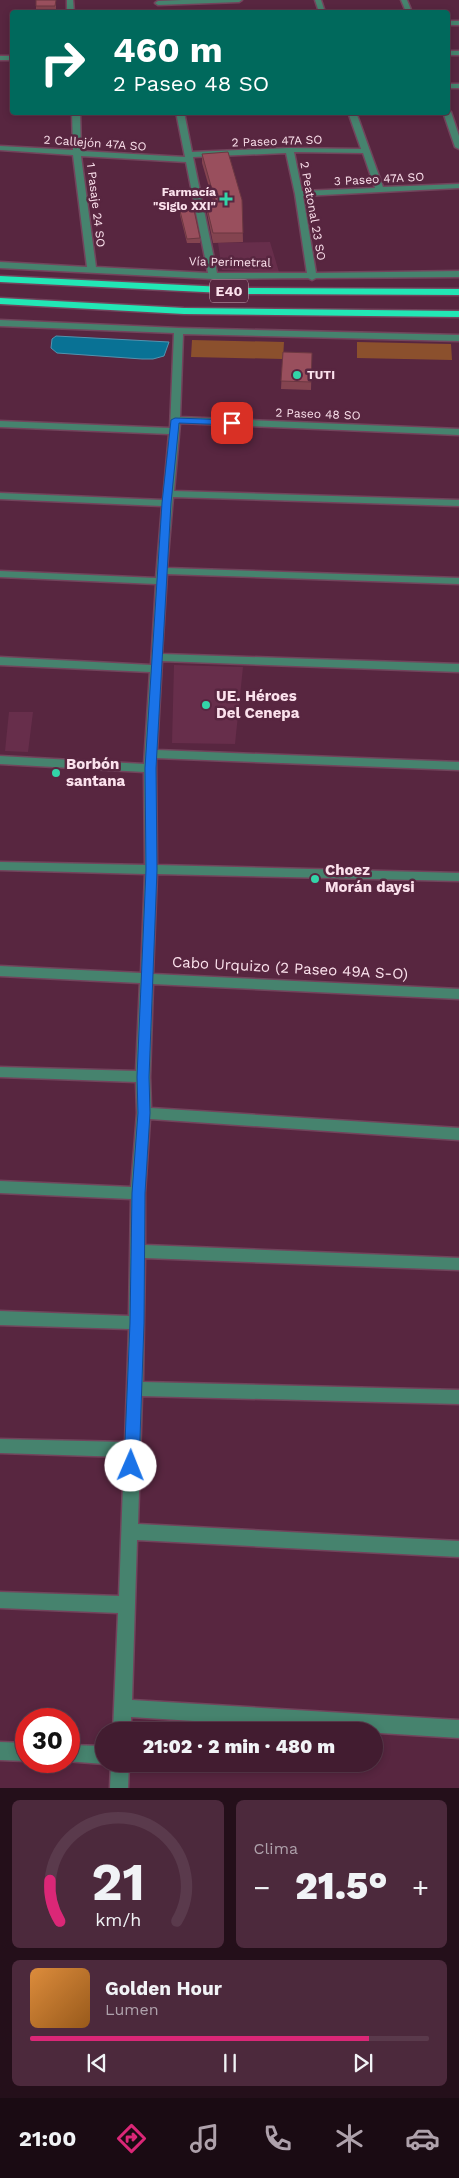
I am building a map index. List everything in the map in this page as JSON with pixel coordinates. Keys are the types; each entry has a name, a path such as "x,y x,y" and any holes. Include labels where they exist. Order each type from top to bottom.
{"highway":[{"name":"Vía Perimetral","path":"0,279 235,291 459,292"},
{"name":"E40","path":"0,301 184,311 459,314"}],"street":[{"path":"158,2 239,0"},
{"name":"1 Pasaje 24 SO","path":"76,115 77,154 92,271"},
{"path":"181,115 212,276"},
{"path":"353,115 380,191"},
{"path":"448,115 459,147"},
{"path":"449,122 459,122"},
{"name":"2 Callejón 47A SO","path":"0,148 77,154 189,158"},
{"name":"2 Paseo 47A SO","path":"189,158 289,150 366,151"},
{"name":"2 Peatonal 23 SO","path":"289,150 299,194 312,277"},
{"name":"3 Paseo 47A SO","path":"299,194 459,186"},
{"name":"Vía Perimetral","path":"0,265 212,276 312,277 459,274"},
{"path":"0,323 459,340"},
{"path":"123,1722 137,1323 138,1193 144,1113 143,1077 148,977 151,870 151,761 161,576 175,426 179,331"},
{"name":"2 Paseo 48 SO","path":"0,424 459,432"},
{"path":"0,496 459,503"},
{"path":"0,574 459,581"},
{"path":"0,661 459,668"},
{"path":"0,760 459,766"},
{"path":"0,866 459,877"},
{"name":"Cabo Urquizo (2 Paseo 49A S-O)","path":"0,971 459,994"},
{"path":"0,1072 143,1077"},
{"path":"144,1113 459,1134"},
{"path":"0,1187 138,1193"},
{"path":"138,1251 459,1264"},
{"path":"0,1318 137,1323"},
{"path":"134,1389 459,1397"},
{"path":"0,1446 132,1450"},
{"path":"130,1532 459,1549"},
{"path":"0,1600 126,1605"},
{"path":"124,1708 459,1729"},
{"path":"0,1751 15,1752"},
{"path":"80,1754 95,1755"},
{"path":"119,1788 120,1772"}],"shaded area":[{"path":"270,242 279,272 222,270 218,243"},
{"path":"192,340 284,342 283,359 191,357"},
{"path":"357,342 451,344 452,360 357,358"},
{"name":"UE. Héroes Del Cenepa","path":"174,665 243,667 235,744 172,743"},
{"path":"9,712 33,712 28,752 5,751"}],"water":[{"path":"56,336 169,342 164,356 142,359 57,353 51,348 52,339"}],"building":[{"path":"36,0 56,0 55,6 36,6"},
{"path":"228,152 242,200 243,233 213,233 206,204 216,204 202,154"},
{"path":"194,210 200,238 187,239 180,211"},
{"name":"TUTI","path":"283,352 312,353 311,382 281,381"}],"place":[{"name":"Farmacía \"Siglo XXI\"","path":"226,199"},
{"name":"TUTI","path":"297,375"},
{"name":"UE. Héroes Del Cenepa","path":"206,705"},
{"name":"Borbón santana","path":"56,773"},
{"name":"Choez Morán daysi","path":"315,879"}],"route":[{"path":"131,1466 137,1323 138,1193 144,1113 143,1077 151,870 150,768 161,580 175,420 232,423"}]}
